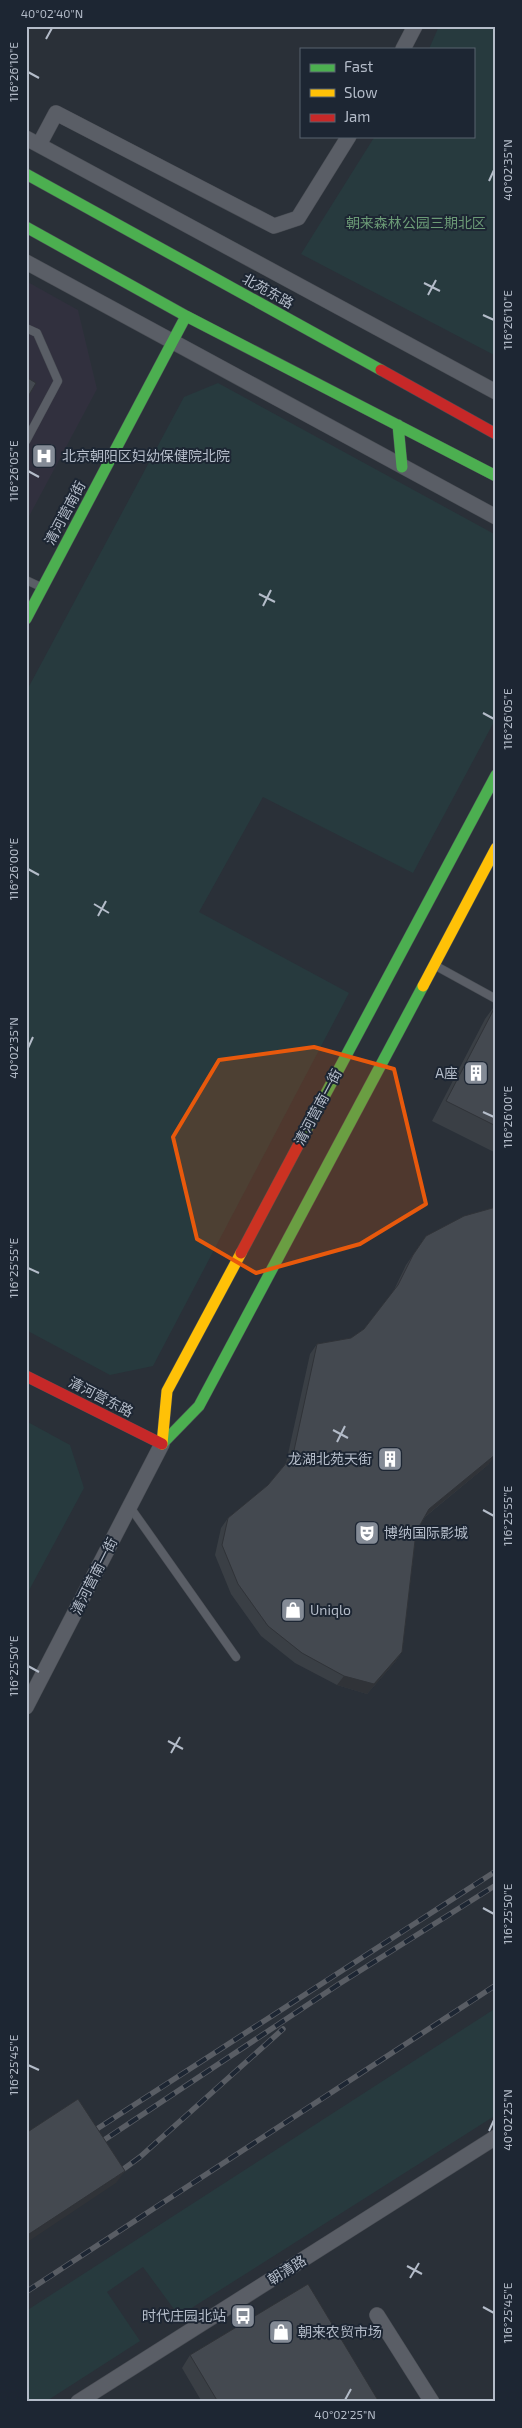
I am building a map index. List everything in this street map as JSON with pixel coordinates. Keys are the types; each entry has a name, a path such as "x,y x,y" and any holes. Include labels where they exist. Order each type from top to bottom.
{"street":[{"path":"404,48 415,26"},
{"path":"348,138 298,218 274,226 56,113 32,141 496,392"},
{"name":"北苑东路","path":"26,174 496,434"},
{"path":"26,227 186,316 496,476"},
{"path":"26,262 496,518"},
{"name":"清河营南街","path":"26,619 186,316"},
{"path":"398,425 402,467"},
{"name":"清河营南一街","path":"162,1444 167,1390 496,775"},
{"name":"清河营南一街","path":"26,1707 162,1444 199,1406 496,848"},
{"name":"清河营东路","path":"26,1376 162,1444"},
{"name":"朝清路","path":"78,2402 496,2137"},
{"path":"377,2315 432,2402"}],"lane":[{"path":"26,328 37,333 58,382 26,441"},
{"path":"26,580 42,588"},
{"path":"434,965 496,999"},
{"path":"130,1507 236,1657"}],"highlighted area":[{"path":"314,1047 394,1069 426,1204 360,1244 256,1273 197,1239 173,1137 219,1060"}],"shaded area":[{"name":"北京朝阳区妇幼保健院北院","path":"26,281 78,310 97,389 26,522"}],"green space":[{"name":"朝来森林公园三期北区","path":"439,26 496,26 496,356 301,254 374,138 474,138 474,48 429,48"},
{"path":"218,383 496,535 496,718 413,873 263,797 199,912 349,993 153,1366 110,1375 26,1330 26,692 184,397"},
{"path":"26,1421 70,1445 84,1488 26,1596"},
{"path":"496,2008 496,2115 179,2316 143,2267 107,2292 140,2341 45,2402 26,2402 26,2311"}],"building":[{"path":"26,377 36,383 26,400"},
{"name":"A座","path":"496,1005 496,1126 446,1101"},
{"name":"龙湖北苑天街","path":"496,1207 496,1454 429,1509 416,1532 402,1652 374,1684 344,1676 302,1653 268,1626 238,1584 222,1545 228,1518 268,1485 293,1455 317,1344 351,1338 364,1329 398,1285 413,1255 426,1236 464,1216"},
{"path":"78,2099 125,2171 26,2236 26,2133"},
{"name":"朝来农贸市场","path":"308,2284 379,2402 218,2402 190,2355"}],"railway":[{"path":"86,2136 496,1871"},
{"path":"92,2148 339,1984 496,1885"},
{"path":"26,2292 496,1985"},
{"path":"114,2176 140,2157 283,2029"}],"traffic: fast":[{"path":"26,174 381,370"},
{"path":"26,227 186,316 496,476"},
{"path":"26,619 186,316"},
{"path":"398,425 402,467"},
{"path":"301,1140 496,775"},
{"path":"162,1444 199,1406 423,986"}],"traffic: slow":[{"path":"423,986 496,848"},
{"path":"162,1444 167,1391 241,1253"}],"traffic: jam":[{"path":"381,370 496,434"},
{"path":"241,1253 301,1140"},
{"path":"26,1376 162,1444"}],"place":[{"name":"北京朝阳区妇幼保健院北院","path":"44,456"},
{"name":"A座","path":"476,1073"},
{"name":"龙湖北苑天街","path":"390,1459"},
{"name":"博纳国际影城","path":"367,1533"},
{"name":"Uniqlo","path":"293,1610"},
{"name":"时代庄园北站","path":"243,2316"},
{"name":"朝来农贸市场","path":"281,2332"}]}
